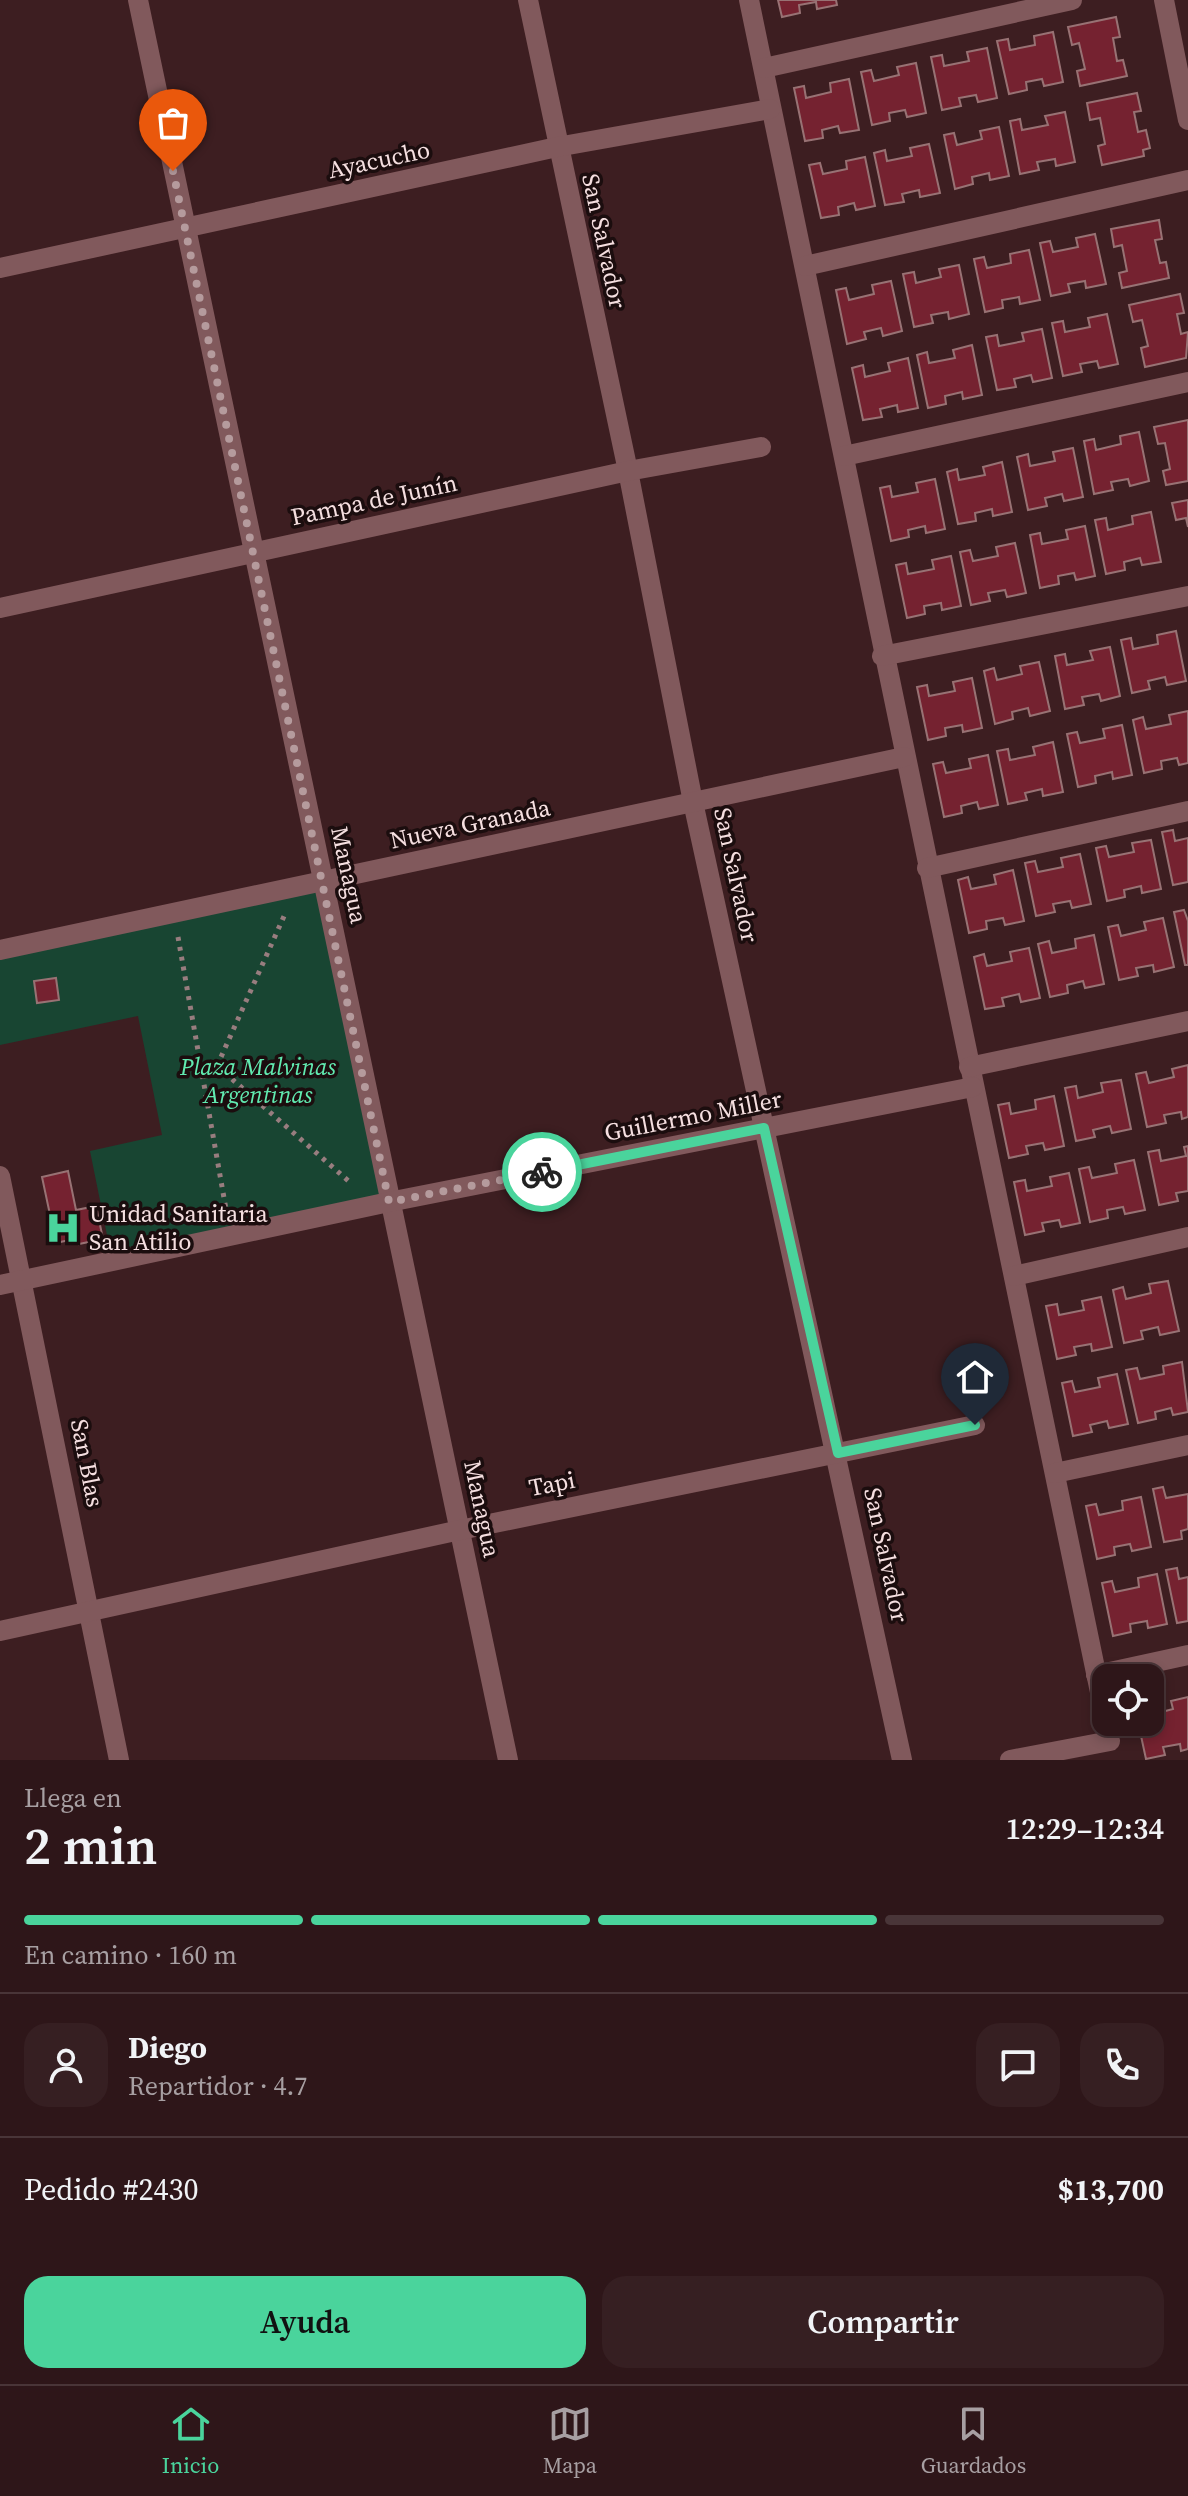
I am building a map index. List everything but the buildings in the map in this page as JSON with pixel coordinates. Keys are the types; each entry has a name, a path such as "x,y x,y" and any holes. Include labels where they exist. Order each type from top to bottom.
{"street":[{"name":"Managua","path":"138,0 324,882 382,1203 460,1530 508,1760"},
{"name":"San Salvador","path":"528,0 628,471 693,802 838,1453 902,1760"},
{"path":"749,0 844,456 882,656 1094,1664"},
{"path":"764,68 1072,0"},
{"path":"1164,0 1188,120"},
{"name":"Ayacucho","path":"0,268 557,147 770,109"},
{"path":"805,266 1188,180"},
{"path":"844,456 1188,382"},
{"name":"Pampa de Junín","path":"0,608 628,471 761,447"},
{"path":"882,656 1188,596"},
{"name":"Nueva Granada","path":"0,950 904,757"},
{"path":"927,868 1188,811"},
{"name":"Guillermo Miller","path":"0,1285 382,1203 764,1128 1188,1021"},
{"name":"San Blas","path":"0,1176 24,1280 119,1760"},
{"path":"1014,1276 1188,1237"},
{"name":"Tapi","path":"0,1631 460,1530 975,1425"},
{"path":"1055,1473 1188,1445"},
{"path":"1147,1664 1188,1655"},
{"path":"1010,1760 1109,1736"}],"path":[{"path":"217,1066 297,888"},
{"path":"174,914 231,1235"},
{"path":"217,1066 382,1203"},
{"path":"201,1069 217,1066"}],"green space":[{"name":"Plaza Malvinas Argentinas","path":"324,882 389,1202 112,1260 90,1151 162,1135 138,1016 0,1045 0,950"}],"way so far":[{"path":"173,171 389,1202 542,1172"}],"place":[{"name":"Unidad Sanitaria San Atilio","path":"63,1228"}],"route":[{"path":"542,1172 764,1128 838,1453 975,1425"}]}
